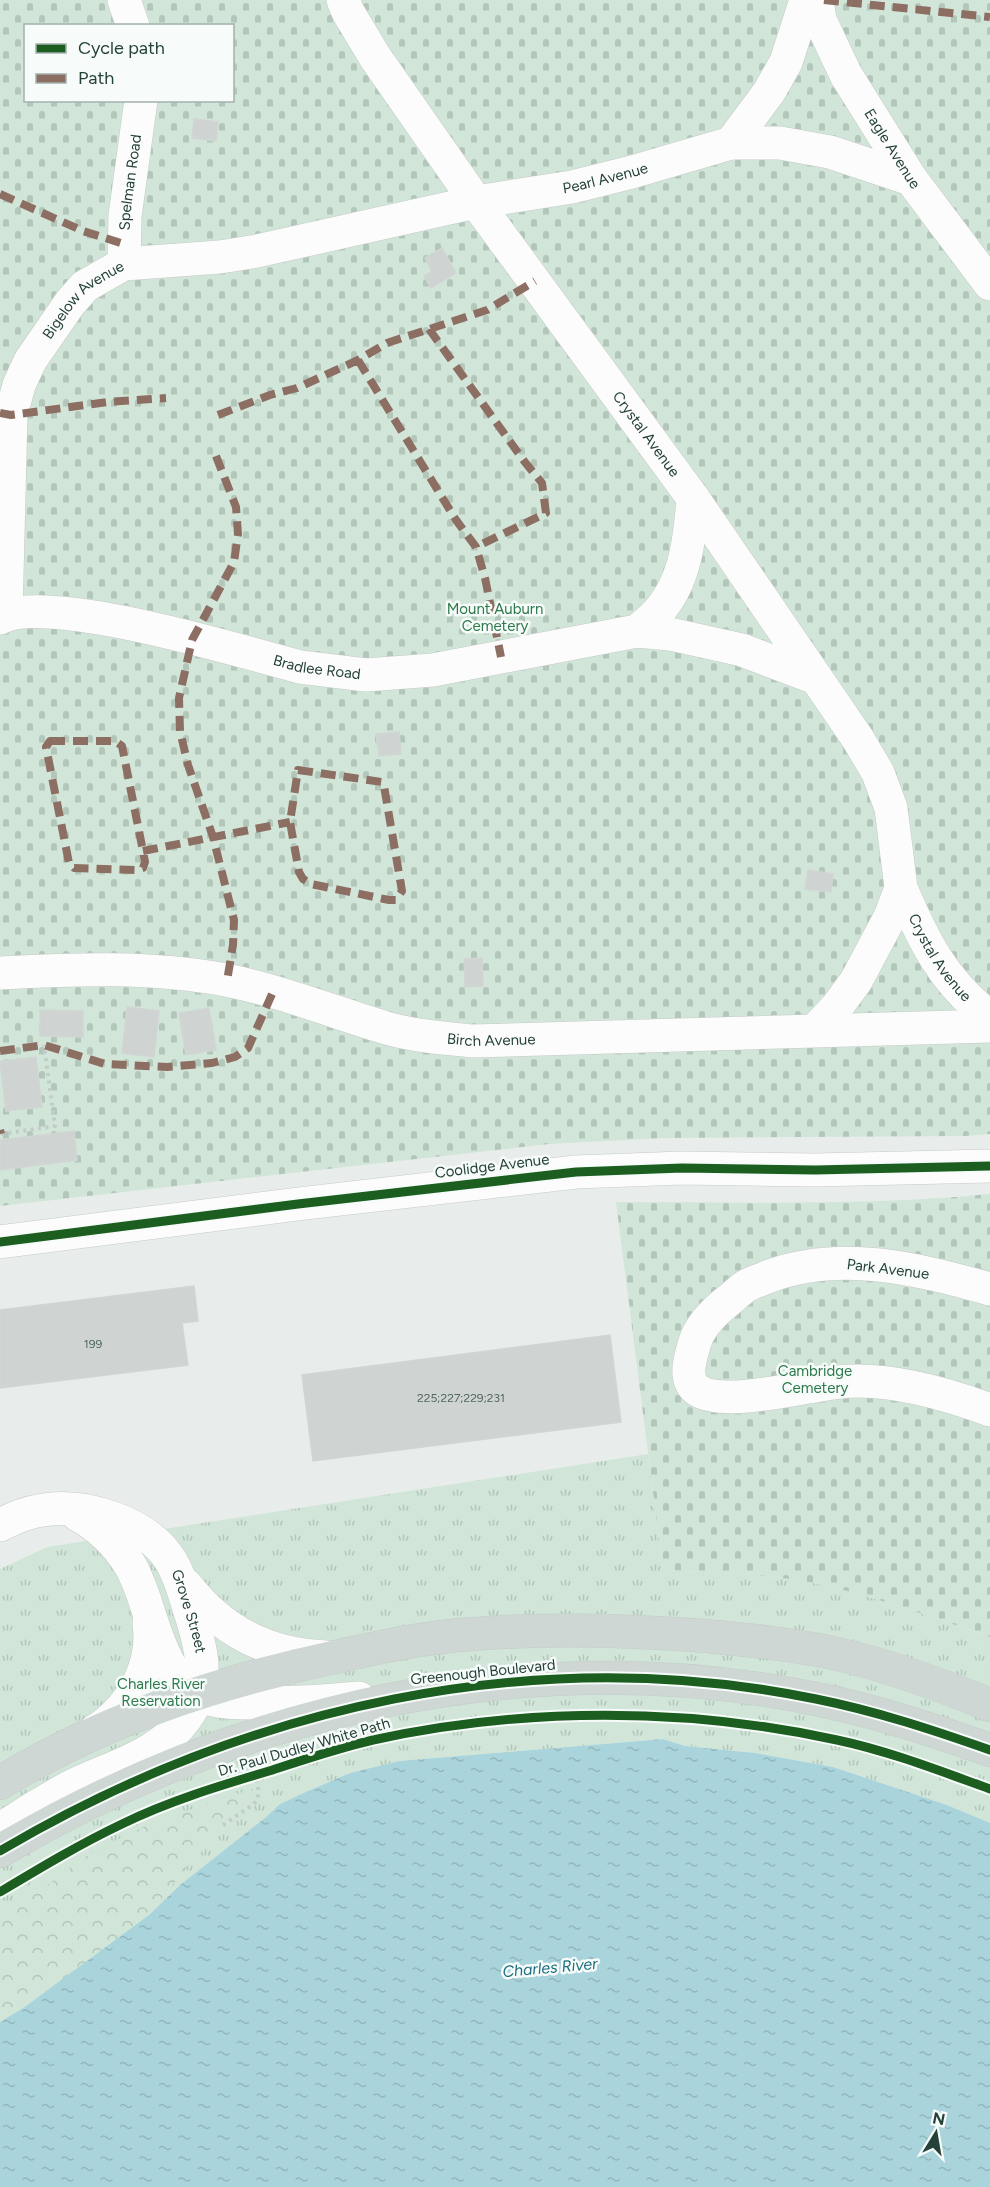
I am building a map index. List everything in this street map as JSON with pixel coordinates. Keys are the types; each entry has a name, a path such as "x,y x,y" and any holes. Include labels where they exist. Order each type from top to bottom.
{"main road":[{"path":"0,1783 118,1721 259,1674 403,1642 490,1632 545,1630 675,1633 734,1638 832,1653 916,1676 990,1705"},
{"name":"Greenough Boulevard","path":"0,1851 96,1799 195,1756 344,1710 431,1691 562,1678 601,1677 733,1685 816,1698 857,1708 990,1750"}],"street":[{"path":"124,0 132,24"},
{"name":"Crystal Avenue","path":"343,0 375,57 477,202 693,498 858,740 878,773 891,808 901,888 934,958 973,1004 990,1017"},
{"path":"731,142 769,92 786,62 806,0"},
{"name":"Eagle Avenue","path":"817,0 820,20 846,75 911,179 990,284"},
{"name":"Spelman Road","path":"124,264 125,216 141,102"},
{"name":"Pearl Avenue","path":"477,202 572,187 633,172 731,142 780,143 830,152 911,179"},
{"name":"Bigelow Avenue","path":"3,617 8,560 11,415 19,386 30,361 70,303 85,286 124,264 220,257 257,251 477,202"},
{"path":"637,631 658,612 674,589 686,557 691,532 693,498"},
{"name":"Bradlee Road","path":"3,617 34,612 69,613 105,619 300,667 366,675 433,670 637,631 670,634 742,650 816,678"},
{"name":"Crystal Avenue","path":"815,1030 836,1008 856,981 890,917 901,888"},
{"name":"Birch Avenue","path":"0,973 129,969 227,981 327,1008 385,1028 430,1037 472,1041 990,1026"},
{"name":"Coolidge Avenue","path":"0,1242 576,1172 664,1168 815,1170 990,1166"},
{"name":"Park Avenue","path":"990,1289 892,1266 840,1263 786,1270 747,1285 713,1313 696,1339 689,1364 690,1379 697,1389 713,1395 768,1393 839,1382 876,1381 932,1393 990,1410"},
{"name":"Grove Street","path":"0,1525 33,1511 56,1508 96,1513 133,1526 161,1547 179,1576 202,1654 203,1667 198,1693 187,1716 164,1741 147,1752 70,1787 0,1830"},
{"path":"66,1509 93,1524 116,1545 131,1566 159,1643 168,1661 187,1686 212,1700 288,1703 431,1691"},
{"path":"179,1576 199,1602 225,1625 253,1641 286,1653 334,1657"},
{"path":"87,1737 122,1709 141,1677 150,1643 148,1612"}],"path":[{"path":"1,1134 55,1126 44,1045"},
{"path":"223,1825 258,1799 255,1775"}],"green space":[{"name":"Mount Auburn Cemetery","path":"0,0 990,0 990,1134 665,1138 549,1144 0,1206"},
{"name":"Cambridge Cemetery","path":"990,1194 990,1637 886,1602 823,1585 763,1576 663,1570 616,1202 850,1202"},
{"name":"Charles River Reservation","path":"648,1454 663,1570 763,1576 823,1585 886,1602 990,1637 990,1823 947,1805 833,1767 755,1753 685,1746 663,1739 399,1761 350,1773 280,1804 180,1885 149,1915 67,1977 0,2022 0,1569 47,1547"},
{"path":"252,1789 254,1797 217,1823 216,1836 184,1870 149,1915 26,2006 0,2022 0,1916 16,1908 92,1852 154,1822"}],"water":[{"name":"Charles River","path":"663,1739 685,1746 755,1753 833,1767 947,1805 990,1823 990,2187 0,2187 0,2022 26,2006 149,1915 180,1885 280,1804 350,1773 399,1761"}],"building":[{"path":"194,119 218,122 216,141 192,138"},
{"path":"442,248 456,273 431,288 424,276 432,271 425,258"},
{"path":"399,732 401,754 379,756 376,734"},
{"path":"808,870 833,874 831,892 805,889"},
{"path":"482,958 483,986 465,987 464,959"},
{"path":"127,1007 159,1011 154,1057 122,1053"},
{"path":"209,1008 216,1050 186,1055 179,1013"},
{"path":"40,1010 83,1011 83,1037 40,1036"},
{"path":"36,1057 42,1107 6,1111 0,1061"},
{"path":"74,1131 77,1160 0,1170 0,1140"},
{"path":"194,1286 198,1321 182,1323 188,1365 0,1388 0,1310"},
{"path":"610,1335 621,1422 313,1461 302,1375"}],"marked path":[{"path":"824,0 990,17"},
{"path":"0,194 83,231 124,244"},
{"path":"218,415 270,395 297,388 358,360 387,343 487,310 535,281"},
{"path":"429,329 542,483 546,513 476,547"},
{"path":"358,360 456,520 476,547 485,578 501,657"},
{"path":"0,413 11,415 108,402 166,398"},
{"path":"216,456 236,507 238,534 234,562 192,640 179,698 180,731 188,765 213,837 234,920 233,945 227,981"},
{"path":"50,741 115,741 122,746 145,862 143,868 136,870 74,868 69,863 46,747 50,741"},
{"path":"298,770 382,782 402,891 396,900 311,884 303,879 299,872 290,822 298,770"},
{"path":"143,851 290,822"},
{"path":"0,1051 44,1045 105,1064 167,1067 212,1063 235,1057 248,1048 273,992"},
{"path":"0,1130 1,1134"}],"cycle path":[{"path":"0,1242 576,1172 682,1168 815,1170 990,1166"},
{"path":"0,1851 94,1800 191,1758 292,1724 394,1699 499,1683 604,1678 710,1683 816,1699 860,1709 990,1750"},
{"name":"Dr. Paul Dudley White Path","path":"0,1892 106,1832 194,1794 360,1743 430,1729 488,1721 605,1715 722,1721 837,1740 914,1762 990,1789"}]}
